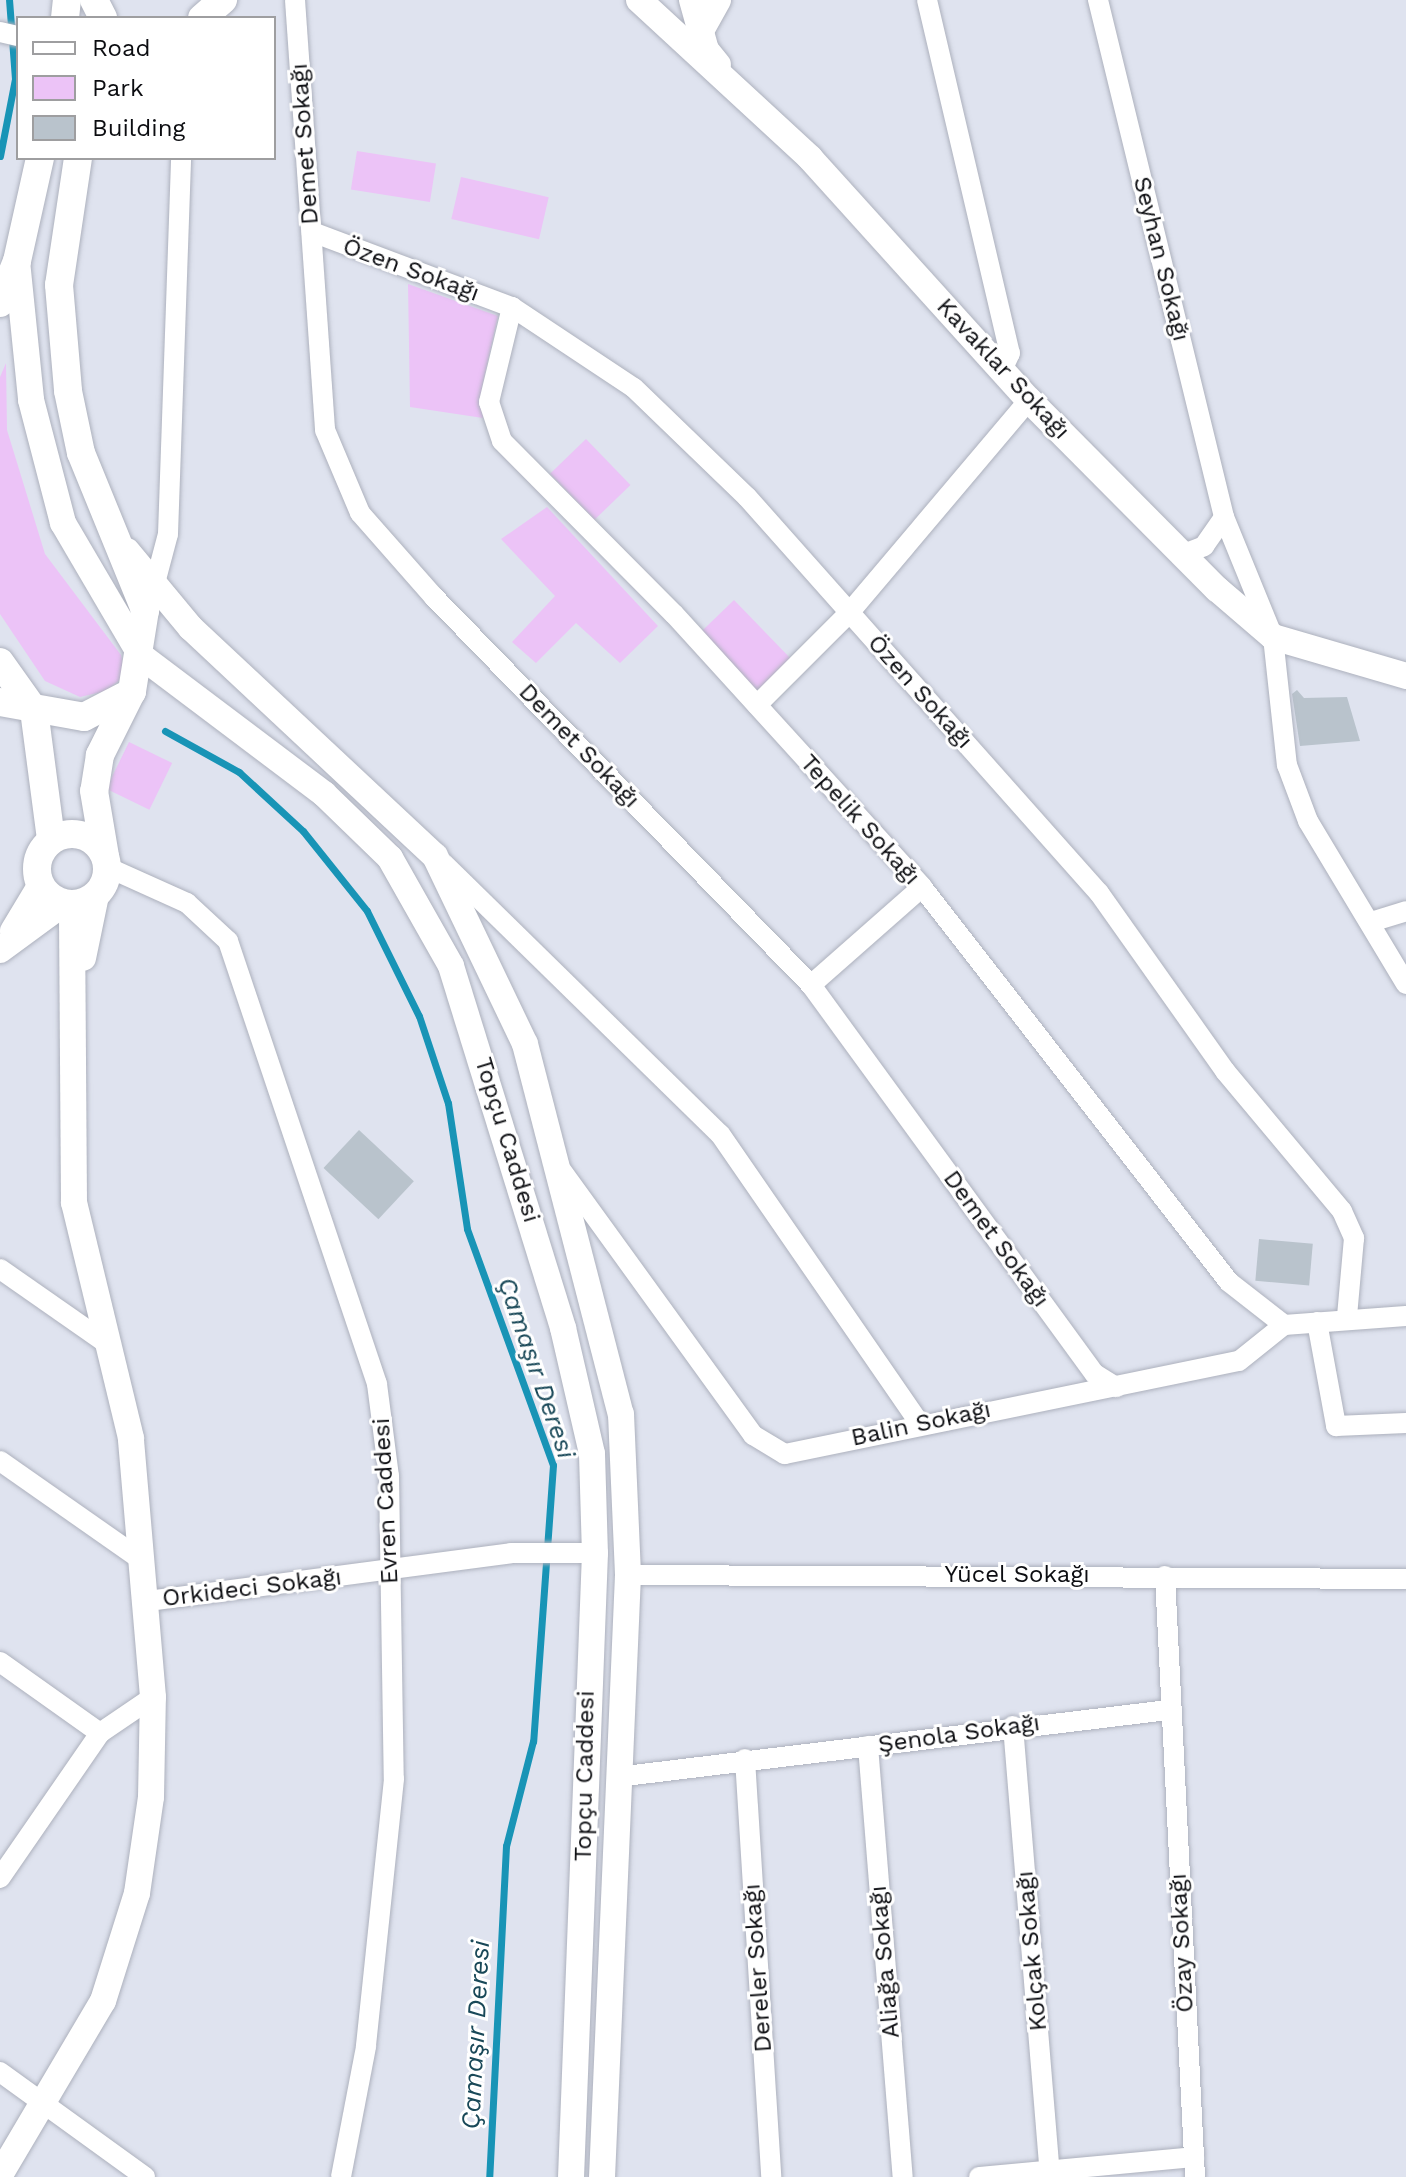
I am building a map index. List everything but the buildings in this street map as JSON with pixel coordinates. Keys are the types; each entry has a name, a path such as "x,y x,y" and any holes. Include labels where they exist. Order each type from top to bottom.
{"main road":[{"path":"204,16 223,0"},
{"path":"0,303 17,261 40,160"},
{"path":"0,662 34,710 51,840 38,859 40,886 77,901 106,862 94,791 100,755 132,691 141,656 145,610 81,453 68,391 59,285 79,162"},
{"path":"0,702 84,717 132,691"},
{"path":"51,840 82,835 106,862"}],"street":[{"name":"Demet Sokağı","path":"295,0 325,430 360,513 424,587 811,985 1095,1374 1116,1387"},
{"name":"Kavaklar Sokağı","path":"639,0 810,158 1029,400 1181,555 1273,637 1406,676"},
{"path":"667,0 670,29"},
{"path":"692,0 706,50 745,99"},
{"path":"702,29 718,0"},
{"path":"927,0 1010,353 1002,370"},
{"name":"Seyhan Sokağı","path":"1098,0 1224,517 1273,637 1287,765 1308,821 1406,984"},
{"path":"154,587 168,534 181,160"},
{"name":"Özen Sokağı","path":"312,232 512,307 634,388 747,497 1099,893 1225,1071 1342,1211 1354,1238 1347,1317"},
{"name":"Topçu Caddesi","path":"17,261 31,400 63,523 141,656 324,794 390,858 451,966 563,1328 592,1454 586,1552 571,2177"},
{"name":"Tepelik Sokağı","path":"512,307 489,402 502,441 757,705 922,887 1229,1282 1284,1325"},
{"path":"757,705 849,613 1029,400"},
{"path":"1181,555 1204,546 1224,517"},
{"name":"Topçu Caddesi","path":"118,539 154,587 435,856 525,1044 561,1170 621,1414 628,1575 602,2177"},
{"path":"435,856 720,1134 919,1422"},
{"name":"Evren Caddesi","path":"106,862 187,903 228,941 377,1384 389,1476 394,1779 366,2047 341,2177"},
{"path":"0,948 40,886"},
{"path":"811,985 922,887"},
{"path":"0,948 77,901"},
{"path":"0,2175 46,2104 103,2001 137,1893 151,1797 153,1697 148,1601 131,1438 74,1203 73,1004 77,901"},
{"path":"1371,922 1406,911"},
{"name":"Balin Sokağı","path":"561,1170 763,1445 785,1454 919,1422 1116,1387 1239,1361 1284,1325"},
{"path":"0,1269 106,1343"},
{"path":"1284,1325 1347,1317 1406,1316"},
{"path":"1317,1322 1336,1426 1406,1423"},
{"path":"0,1461 143,1561"},
{"name":"Orkideci Sokağı","path":"148,1601 511,1553 586,1552"},
{"name":"Yücel Sokağı","path":"628,1575 1406,1579"},
{"path":"1165,1576 1168,1710"},
{"path":"0,1662 100,1733"},
{"path":"2,1871 100,1733 153,1697"},
{"name":"Şenola Sokağı","path":"617,1777 1013,1726 1168,1710"},
{"name":"Özay Sokağı","path":"1168,1710 1195,2167"},
{"name":"Kolçak Sokağı","path":"1013,1726 1050,2175"},
{"name":"Aliağa Sokağı","path":"868,1746 903,2177"},
{"name":"Dereler Sokağı","path":"745,1759 771,2177"},
{"path":"0,2072 145,2177"},
{"path":"979,2177 1195,2167"}],"green space":[{"path":"357,151 436,164 430,202 351,190"},
{"path":"461,177 549,197 539,239 451,219"},
{"path":"408,284 498,316 482,387 483,418 410,407"},
{"path":"6,363 7,430 45,554 121,655 126,675 106,691 80,697 45,681 0,614 0,377"},
{"path":"586,439 630,485 594,520 550,474"},
{"path":"547,507 658,626 620,663 576,623 536,663 512,642 555,596 501,539"},
{"path":"734,600 799,668 760,705 695,638"},
{"path":"129,742 172,763 149,810 106,789"}],"waterway":[{"name":"Çamaşır Deresi","path":"0,156 15,79 9,0"},
{"name":"Çamaşır Deresi","path":"165,731 239,772 303,831 367,911 419,1016 448,1103 467,1229 553,1465 533,1741 506,1846 489,2177"}]}
